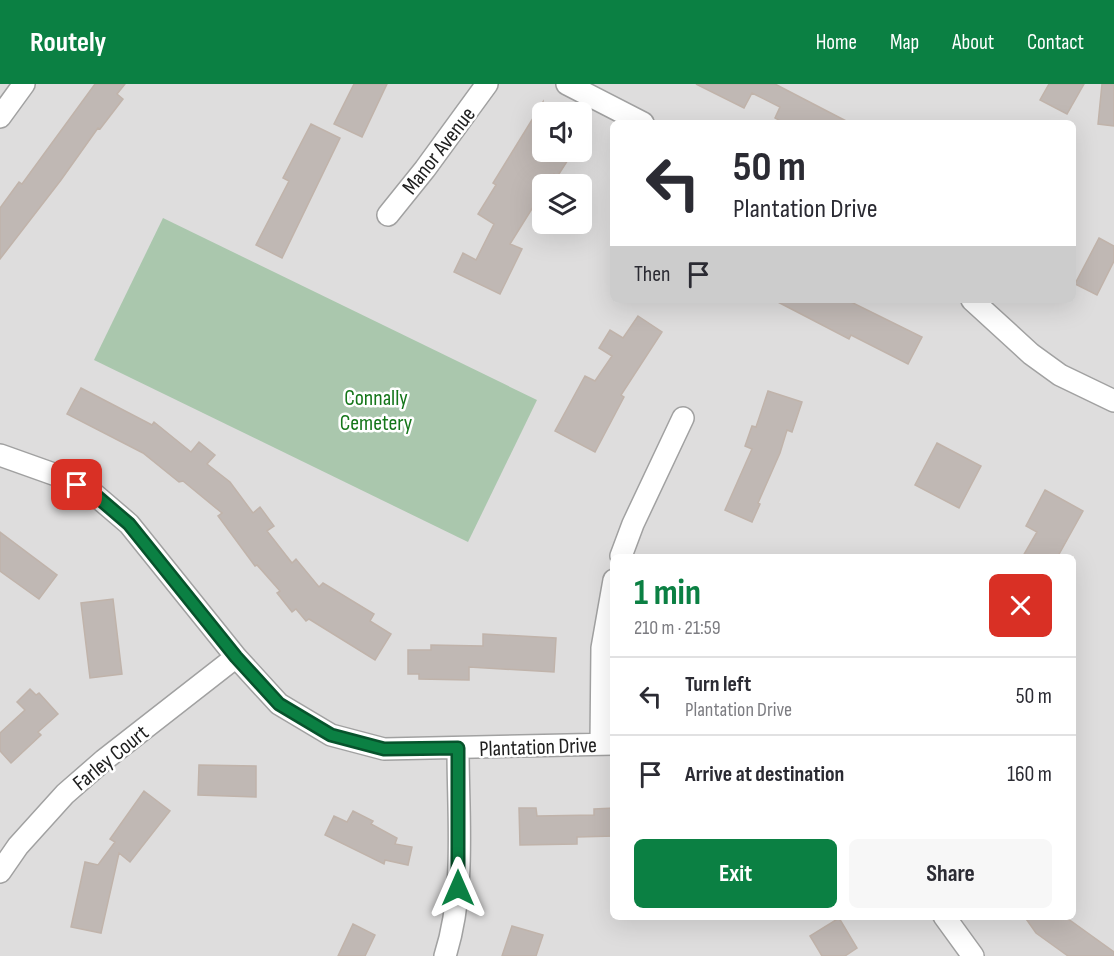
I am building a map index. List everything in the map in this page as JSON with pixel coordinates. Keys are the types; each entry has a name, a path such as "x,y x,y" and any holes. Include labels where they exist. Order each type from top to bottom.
{"street":[{"path":"0,117 24,84"},
{"name":"Manor Avenue","path":"388,215 487,84"},
{"path":"567,84 637,120"},
{"path":"975,303 1030,354 1060,375 1114,401"},
{"path":"622,554 633,524 683,418"},
{"name":"Plantation Drive","path":"0,455 59,476 94,494 129,524 236,657 279,704 331,735 384,749 607,744"},
{"path":"607,744 602,648 610,603"},
{"name":"Farley Court","path":"0,872 18,846 65,794 104,760 236,657"},
{"path":"445,956 452,935 458,888 458,748"},
{"path":"947,920 973,956"}],"shaded area":[{"path":"0,84 1114,84 1114,956 0,956"}],"green space":[{"name":"Connally Cemetery","path":"163,218 537,400 468,542 94,360"}],"building":[{"path":"95,84 125,84 117,94 123,99 100,129 98,128 0,259 0,208 19,182 22,184"},
{"path":"354,84 387,84 362,137 334,124"},
{"path":"696,84 775,84 844,120 779,120 775,118 780,107 752,93 744,108"},
{"path":"1049,84 1084,84 1067,114 1040,100"},
{"path":"1102,84 1114,84 1114,126 1098,124"},
{"path":"532,120 532,162 567,162 559,174 532,174 532,209 510,244 522,249 500,294 454,272 463,253 476,260 494,224 478,214 496,185 493,183"},
{"path":"311,124 340,138 282,258 256,245 289,181 283,178"},
{"path":"1099,238 1114,246 1114,261 1097,295 1076,284"},
{"path":"780,303 853,303 922,337 908,364 851,335 849,339"},
{"path":"638,316 662,332 621,395 624,397 595,452 555,431 585,376 595,381 612,356 599,348 610,330 623,338"},
{"path":"81,388 152,425 154,422 191,452 199,442 215,455 207,464 230,482 253,513 260,507 274,526 267,531 292,563 296,559 319,587 323,583 374,614 370,621 391,634 375,660 309,619 306,621 296,609 292,612 277,593 280,591 257,565 255,566 218,516 222,513 183,481 179,482 143,453 67,414"},
{"path":"768,391 802,402 792,432 787,430 752,522 725,510 752,449 745,446 752,426 756,427"},
{"path":"937,443 981,466 959,508 915,485"},
{"path":"1045,490 1083,511 1059,554 1024,554 1037,532 1026,526"},
{"path":"0,532 57,575 39,599 0,571"},
{"path":"113,599 122,674 90,678 81,603"},
{"path":"483,634 556,638 554,672 469,667 469,680 419,679 419,674 408,674 408,650 431,650 431,645 483,646"},
{"path":"30,689 36,695 39,693 58,714 38,732 41,735 11,763 0,751 0,733 25,710 17,702"},
{"path":"199,765 256,766 256,797 198,795"},
{"path":"144,791 170,811 130,862 119,853 101,933 71,927 85,862 98,865 115,842 110,839"},
{"path":"519,808 536,808 537,816 594,815 594,809 610,808 610,836 577,837 577,844 520,845"},
{"path":"353,811 373,821 371,824 397,838 395,844 412,847 408,865 385,860 384,864 325,835 334,816 347,822"},
{"path":"836,920 840,920 857,948 845,956 822,956 810,936"},
{"path":"1027,920 1070,920 1114,952 1114,956 1068,956 1036,933"},
{"path":"353,924 375,935 365,956 338,956"},
{"path":"512,926 543,935 536,956 502,956"}],"route":[{"path":"77,485 94,494 129,524 236,657 279,704 331,735 384,749 458,748 458,888"}]}
